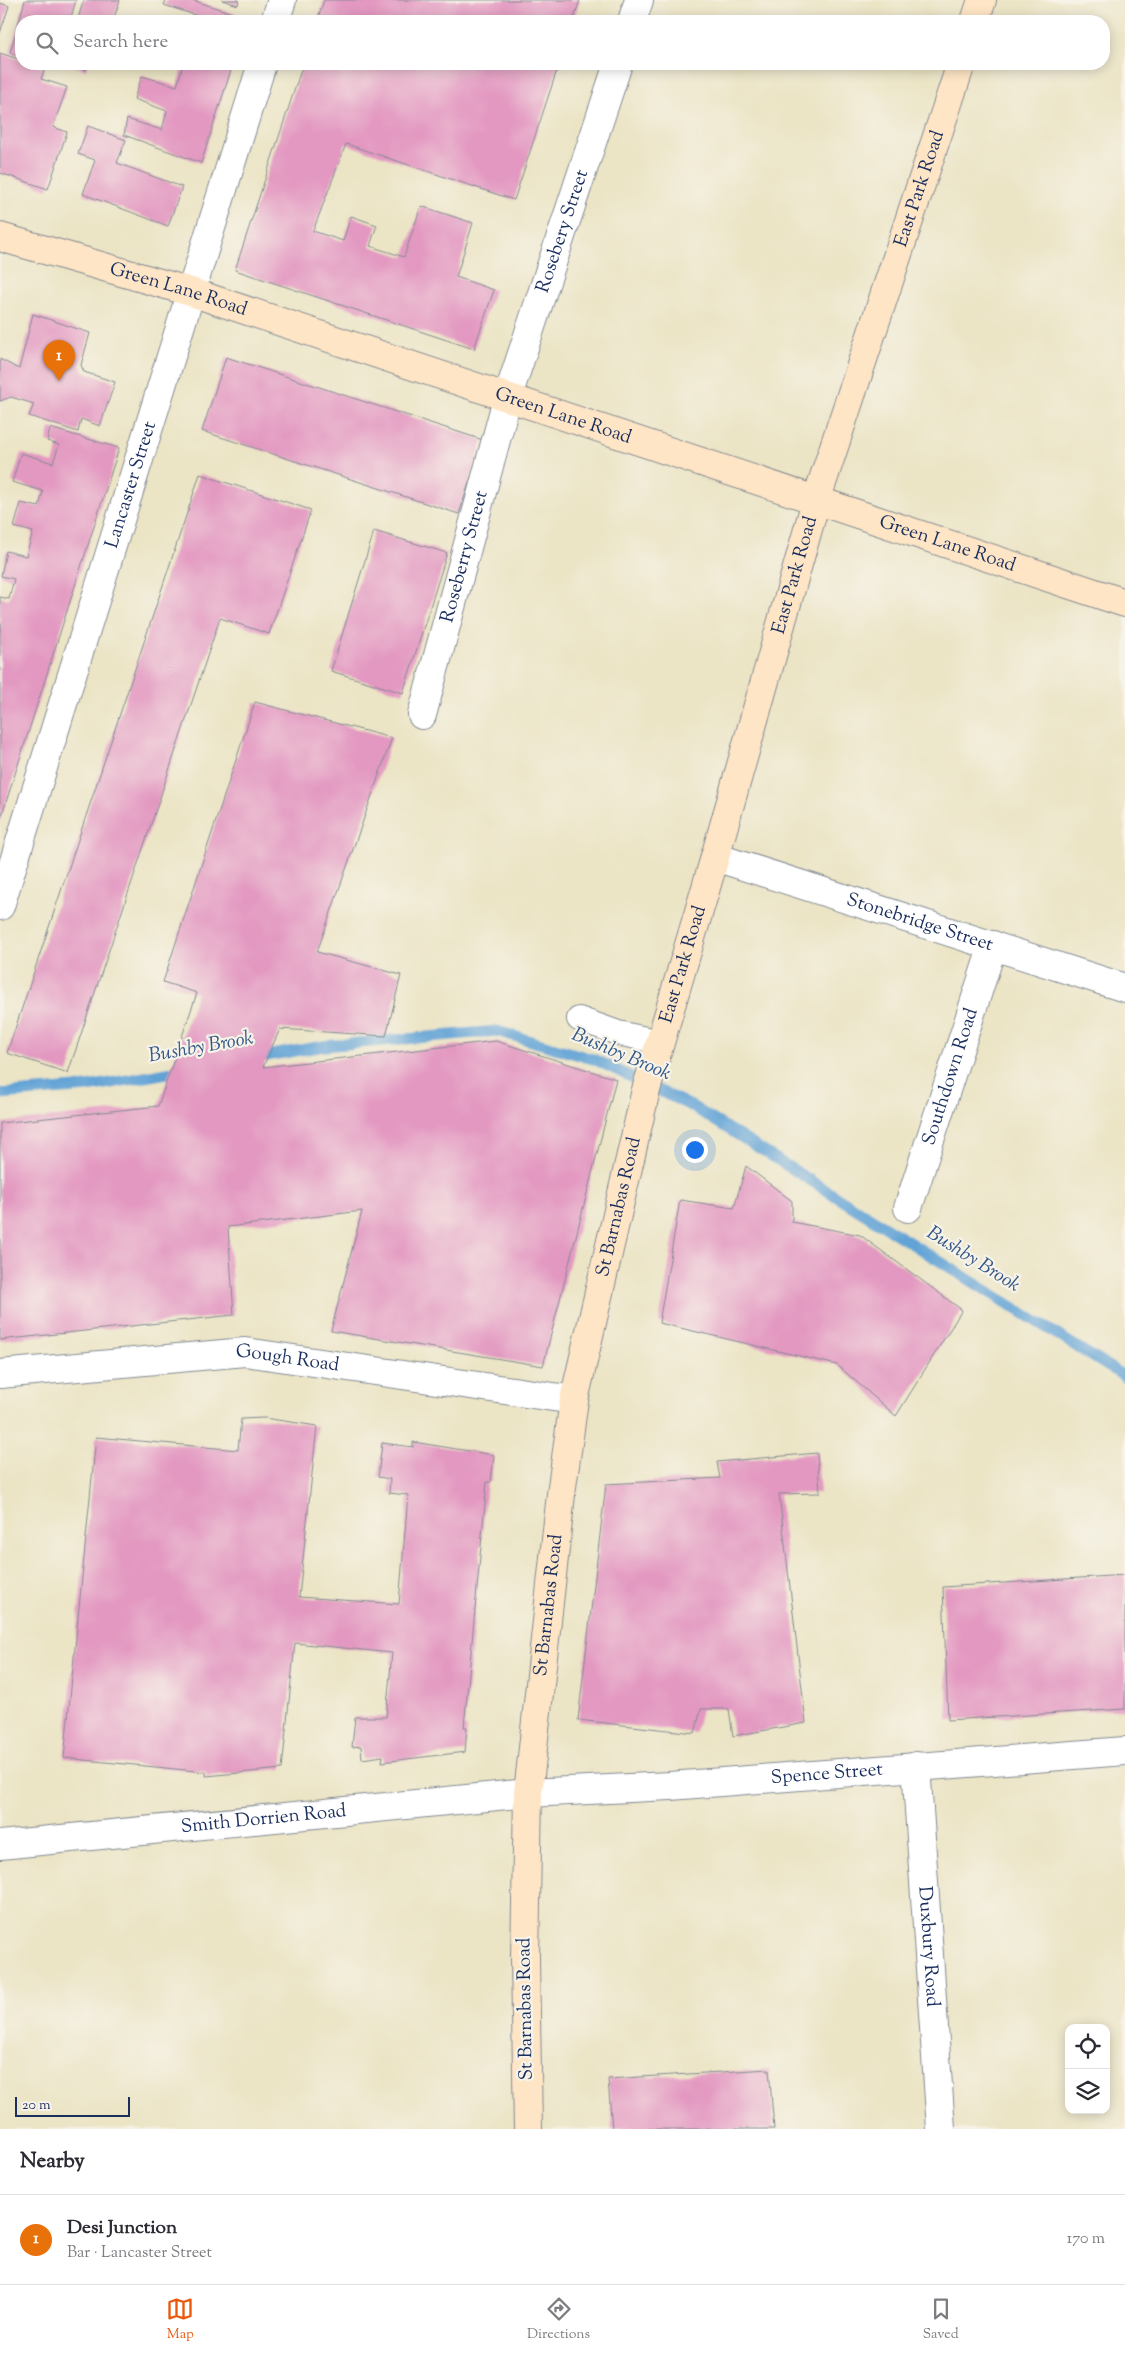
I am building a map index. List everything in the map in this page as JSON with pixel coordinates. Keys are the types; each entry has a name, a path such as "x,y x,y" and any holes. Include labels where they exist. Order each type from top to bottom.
{"main road":[{"path":"977,15 982,0"},
{"name":"East Park Road","path":"646,1090 715,857 816,502 959,70"},
{"name":"Green Lane Road","path":"0,237 191,292 816,502 1003,561 1125,603"},
{"name":"St Barnabas Road","path":"528,2129 525,1959 528,1793 561,1494 574,1400 646,1090"}],"street":[{"path":"277,15 282,0"},
{"path":"634,15 639,0"},
{"name":"Lancaster Street","path":"0,906 260,70"},
{"name":"Rosebery Street","path":"507,398 616,70"},
{"name":"Roseberry Street","path":"422,715 507,398"},
{"name":"Stonebridge Street","path":"715,857 1125,988"},
{"name":"Southdown Road","path":"908,1208 993,945"},
{"name":"Gough Road","path":"0,1374 245,1352 574,1400"},
{"name":"Spence Street","path":"528,1793 670,1786 1125,1751"},
{"name":"Duxbury Road","path":"916,1766 941,2129"},
{"name":"Smith Dorrien Road","path":"0,1845 528,1793"}],"lane":[{"path":"579,1019 618,1033 657,1052"}],"building":[{"path":"25,0 76,0 72,15 21,15"},
{"path":"84,0 120,0 115,15 79,15"},
{"path":"166,0 192,0 239,15 195,15 164,5"},
{"path":"222,0 239,0 238,5"},
{"path":"324,0 580,0 575,15 319,15"},
{"path":"0,3 9,6 0,33"},
{"path":"15,35 15,54 10,53"},
{"path":"0,53 15,58 15,70 44,70 41,79 67,87 53,127 67,132 48,189 0,173"},
{"path":"181,70 231,70 201,163 124,135 127,119 162,130 167,111 134,99 142,76 177,86"},
{"path":"301,70 557,70 514,200 346,144 313,231 343,241 351,216 377,225 370,246 404,257 421,206 473,223 456,277 494,290 474,349 235,270"},
{"path":"88,126 126,140 117,163 182,187 168,226 83,194 95,160 78,154"},
{"path":"33,314 90,333 81,365 84,372 115,382 100,426 81,419 78,432 29,416 34,404 11,397 0,401 0,359 19,369"},
{"path":"226,357 483,440 459,514 202,431"},
{"path":"50,428 119,448 0,821 0,631 2,625 0,624 0,597 9,599 14,579 1,576 6,551 26,556 33,532 14,527 21,503 39,507 43,491 12,482 21,453 53,463 59,445 47,441"},
{"path":"200,474 311,510 269,634 220,618 68,1073 7,1053"},
{"path":"374,531 447,553 403,693 331,671"},
{"path":"255,702 392,738 317,952 401,975 386,1036 280,1029 263,1067 496,1041 616,1079 543,1366 331,1331 362,1211 228,1227 234,1315 0,1340 0,1123 158,1106 197,993 163,982"},
{"path":"746,1166 792,1201 792,1222 860,1235 962,1310 896,1416 837,1365 659,1323 680,1200 734,1208"},
{"path":"264,1418 317,1426 299,1597 399,1604 408,1495 389,1493 390,1479 378,1477 382,1443 413,1447 413,1442 494,1455 491,1482 487,1482 464,1727 467,1727 465,1752 382,1762 383,1756 362,1759 361,1746 352,1747 355,1717 386,1717 392,1653 295,1643 282,1769 206,1776 206,1772 64,1758 96,1437 238,1450 241,1419"},
{"path":"817,1453 820,1493 779,1494 806,1723 733,1736 729,1709 701,1709 695,1733 578,1720 606,1484 720,1478 717,1462"},
{"path":"1125,1575 1125,1709 948,1720 943,1587"},
{"path":"769,2069 774,2129 612,2129 608,2079"}],"waterway":[{"name":"Bushby Brook","path":"254,1058 324,1046 497,1031 596,1060 693,1107 1125,1377"},
{"name":"Bushby Brook","path":"0,1094 88,1087 184,1070"}],"place":[{"name":"Desi Junction","path":"59,381"}]}
